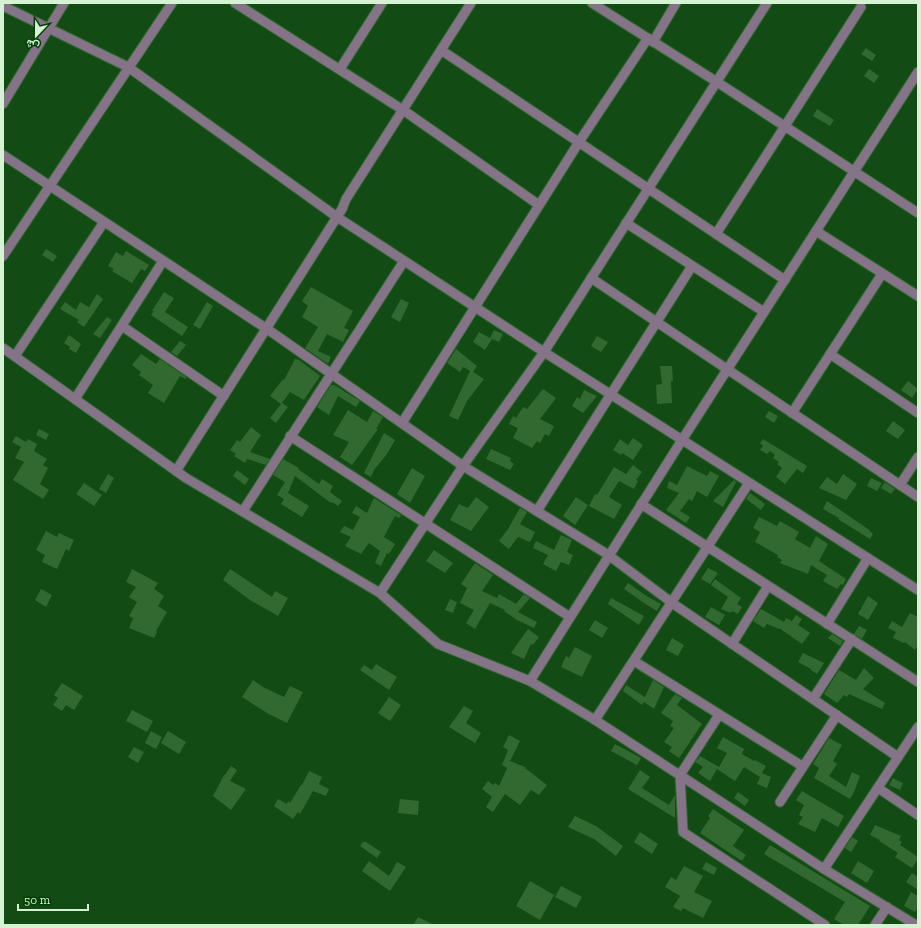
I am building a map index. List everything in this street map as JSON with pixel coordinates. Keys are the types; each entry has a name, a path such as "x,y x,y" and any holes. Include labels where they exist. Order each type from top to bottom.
{"street":[{"path":"3,104 64,3"},
{"path":"3,256 172,3"},
{"path":"235,3 403,110 539,205"},
{"path":"340,70 382,3"},
{"path":"176,471 337,217 346,199 471,3"},
{"path":"592,3 717,82 918,213"},
{"path":"402,423 579,142 676,3"},
{"path":"380,593 463,466 544,352 767,3"},
{"path":"3,6 128,67 337,217 544,352 918,590"},
{"path":"716,234 861,7"},
{"path":"441,50 785,280"},
{"path":"530,681 727,369 918,72"},
{"path":"3,155 266,328 463,466 609,555 732,644 898,757"},
{"path":"15,356 104,222"},
{"path":"626,223 764,312"},
{"path":"816,231 918,296"},
{"path":"75,399 163,261"},
{"path":"243,511 404,261"},
{"path":"537,511 692,266"},
{"path":"792,412 882,274"},
{"path":"591,278 918,497"},
{"path":"122,326 224,396"},
{"path":"3,348 176,471 380,593 438,644 530,681 595,720 824,869 916,925"},
{"path":"830,354 918,413"},
{"path":"290,436 570,617"},
{"path":"900,485 918,457"},
{"path":"595,720 749,482"},
{"path":"642,504 918,682"},
{"path":"827,624 868,558"},
{"path":"732,644 768,586"},
{"path":"814,699 852,639"},
{"path":"634,661 802,766"},
{"path":"719,714 680,775 683,832 825,925"},
{"path":"780,802 802,766 837,715"},
{"path":"824,869 918,727"},
{"path":"878,788 918,815"},
{"path":"875,925 887,907"}],"building":[{"path":"866,48 876,55 872,61 861,54"},
{"path":"869,69 879,76 874,83 864,76"},
{"path":"817,109 834,120 830,126 813,116"},
{"path":"46,249 57,256 53,262 42,255"},
{"path":"126,251 149,265 145,271 141,269 132,283 112,271 114,269 108,266 116,252 123,256"},
{"path":"311,287 353,311 344,328 349,330 343,342 327,334 318,351 331,357 328,364 305,348 318,327 302,317 308,306 302,301"},
{"path":"164,292 174,298 165,312 188,327 182,336 151,315"},
{"path":"97,294 103,299 84,327 77,322 79,320 60,309 65,302 76,310 80,302 89,307"},
{"path":"401,299 409,303 400,322 391,317"},
{"path":"207,302 213,306 200,329 193,325"},
{"path":"107,317 112,320 100,338 93,334"},
{"path":"494,330 503,334 499,342 490,338"},
{"path":"479,332 492,339 485,350 473,342"},
{"path":"69,335 81,344 76,353 69,349 70,347 64,343"},
{"path":"597,336 608,342 601,352 591,346"},
{"path":"180,341 186,345 177,356 171,352"},
{"path":"456,349 477,366 473,372 484,379 467,401 458,420 449,416 470,371 463,367 460,372 447,363"},
{"path":"141,354 156,364 160,359 186,377 186,379 180,376 164,403 148,393 153,385 139,375 141,372 132,365"},
{"path":"295,359 299,360 320,376 304,400 290,392 282,403 288,407 276,423 270,418 281,404 270,396 283,379 284,380"},
{"path":"660,366 672,366 672,403 657,404 656,385 662,384"},
{"path":"908,381 918,389 912,398 901,390"},
{"path":"331,385 334,385 360,401 356,407 338,396 329,415 317,407"},
{"path":"543,389 556,398 540,419 554,426 549,436 545,434 540,443 537,441 532,448 513,438 518,428 509,424 513,416 516,418 523,407 527,409"},
{"path":"584,390 597,396 583,413 572,406 577,397 580,399"},
{"path":"348,410 367,422 373,411 383,417 376,429 378,429 352,465 340,457 349,442 333,435"},
{"path":"769,411 778,416 774,423 765,417"},
{"path":"893,421 905,430 898,439 886,431"},
{"path":"251,427 261,435 250,452 270,459 266,465 247,459 245,463 234,456 236,454 230,450 237,440 240,442"},
{"path":"39,429 49,434 46,440 36,435"},
{"path":"384,433 395,440 387,454 374,470 371,477 364,473"},
{"path":"16,436 26,442 28,439 37,444 34,451 47,459 43,465 48,468 40,484 49,490 43,499 13,480 24,462 15,458 21,447 12,442"},
{"path":"633,438 643,445 633,460 622,453 621,455 613,450 620,439 628,445"},
{"path":"763,439 807,466 803,473 797,469 785,484 776,477 782,468 777,464 779,462 773,458 775,455 770,451 767,454 760,450 763,446 760,443"},
{"path":"491,449 511,458 510,461 514,464 510,470 486,459"},
{"path":"283,459 299,468 298,469 319,484 322,479 333,486 330,492 342,501 338,506 332,502 331,503 295,476 288,493 309,506 302,517 281,504 284,499 277,495 285,482 273,475"},
{"path":"633,465 642,472 636,480 638,481 634,489 619,481 609,497 622,505 614,519 589,506 595,494 597,495 614,467 626,474"},
{"path":"687,466 707,476 710,471 719,476 707,497 697,491 692,501 689,499 680,511 690,517 686,523 666,510 679,493 667,488 669,481 677,485"},
{"path":"412,468 425,476 410,503 397,494"},
{"path":"237,470 249,479 245,485 233,476"},
{"path":"108,474 114,478 106,493 99,489"},
{"path":"843,474 857,484 846,500 819,488 827,477 837,484"},
{"path":"871,478 882,483 877,491 867,486"},
{"path":"734,480 736,482 723,507 713,501"},
{"path":"885,482 895,489 891,494 881,488"},
{"path":"84,483 102,495 94,506 76,494"},
{"path":"750,493 765,504 761,510 746,499"},
{"path":"476,497 489,507 471,531 450,520 459,504 468,508"},
{"path":"576,497 588,505 575,525 563,516"},
{"path":"374,498 401,515 399,518 395,516 384,537 395,544 389,554 387,553 381,566 375,563 380,551 369,543 361,554 345,546 351,537 340,532 344,526 353,530 360,517 352,513 356,506 367,513"},
{"path":"827,501 868,529 873,534 870,539 823,509"},
{"path":"520,508 527,512 520,524 535,532 530,542 518,537 509,549 499,541"},
{"path":"759,517 777,526 780,521 799,532 795,539 810,548 816,536 828,544 819,561 846,579 843,585 841,584 837,589 823,581 827,575 811,565 808,574 780,563 782,560 777,557 778,555 755,542 760,532 753,528"},
{"path":"46,531 57,537 59,533 74,540 69,551 66,549 57,569 42,562 45,555 36,550"},
{"path":"561,535 572,540 567,552 573,555 569,565 561,562 556,571 543,564 548,555 533,548 536,541 554,550"},
{"path":"434,550 453,563 445,573 426,561"},
{"path":"475,563 493,575 482,591 497,598 499,594 516,604 524,594 530,598 518,612 537,622 534,628 517,620 504,611 505,610 490,603 475,629 466,623 474,610 460,603 467,588 461,584"},
{"path":"708,568 718,573 710,584 701,579"},
{"path":"132,569 158,583 154,589 164,596 158,606 167,612 156,631 157,632 154,638 129,628 133,618 129,616 137,602 129,597 136,587 126,582"},
{"path":"230,569 272,597 275,591 288,598 278,616 250,600 223,580"},
{"path":"715,579 741,598 737,604 742,607 738,614 721,609 728,597 711,585"},
{"path":"628,583 661,604 657,611 624,589"},
{"path":"41,589 52,595 46,607 35,600"},
{"path":"868,596 878,603 868,620 858,614"},
{"path":"611,598 644,616 639,625 608,604"},
{"path":"450,599 457,602 453,613 445,610"},
{"path":"711,607 725,615 719,625 705,617"},
{"path":"761,609 784,622 786,618 792,621 796,615 802,619 798,625 810,633 802,644 779,628 767,624 764,628 753,621"},
{"path":"910,613 918,617 918,645 915,650 905,642 904,643 893,638 896,632 888,628 892,621 902,627"},
{"path":"595,620 608,628 602,638 589,630"},
{"path":"859,626 867,630 862,639 854,634"},
{"path":"528,629 539,637 533,645 531,644 524,659 511,653"},
{"path":"832,634 843,641 840,646 828,638"},
{"path":"672,638 684,645 678,656 666,650"},
{"path":"575,647 592,656 582,677 561,667 566,656 569,658"},
{"path":"803,653 824,663 817,674 798,662"},
{"path":"376,664 397,677 389,690 360,670 364,665 372,670"},
{"path":"864,668 874,678 863,689 885,703 882,709 849,694 847,697 844,695 837,703 824,694 839,670 856,680"},
{"path":"253,680 263,687 284,697 290,686 303,692 287,723 267,713 242,697"},
{"path":"653,680 664,687 654,709 644,702 642,705 623,691 626,685 645,697"},
{"path":"62,683 83,696 74,710 66,705 62,711 53,705 58,698 54,695"},
{"path":"675,694 682,698 677,705 702,724 679,758 669,751 672,747 664,742 674,728 670,726 673,721 661,713"},
{"path":"389,697 401,705 390,721 378,713"},
{"path":"464,706 473,711 466,723 481,733 475,743 449,727"},
{"path":"132,710 153,721 147,732 126,721"},
{"path":"151,731 162,737 156,749 145,743"},
{"path":"168,731 186,742 179,754 161,743"},
{"path":"509,735 520,741 510,761 525,767 547,785 539,795 531,790 520,805 505,794 493,812 486,807 492,797 482,789 488,781 493,785 495,783 499,786 507,768 502,765 508,750 503,747"},
{"path":"723,737 744,749 742,754 766,766 762,773 771,777 767,788 757,784 760,777 744,767 735,781 717,769 710,781 698,773 703,767 695,762 700,756 719,767 727,753 717,748"},
{"path":"829,738 842,745 833,761 837,764 829,776 846,787 852,772 860,776 850,799 814,778 819,768 813,764"},
{"path":"615,744 641,758 637,765 611,751"},
{"path":"134,747 144,752 138,763 128,757"},
{"path":"231,766 237,770 230,781 246,789 231,810 213,796 224,775"},
{"path":"640,770 650,777 642,788 669,805 675,795 675,818 628,789"},
{"path":"309,771 322,777 319,784 329,789 326,796 313,791 300,814 298,812 293,819 274,806 278,799 287,804 288,801 290,803"},
{"path":"893,778 903,783 900,790 889,785"},
{"path":"802,791 844,816 838,827 822,818 815,832 798,824 803,817 799,815 804,805 796,800"},
{"path":"738,792 749,800 745,806 734,798"},
{"path":"400,799 419,801 418,815 398,813"},
{"path":"713,809 744,830 733,846 746,855 742,861 700,833 710,818 708,816"},
{"path":"575,816 596,826 623,846 616,856 594,839 568,827"},
{"path":"875,825 901,836 899,840 902,842 900,845 918,857 912,868 895,857 898,853 879,841 880,840 870,835"},
{"path":"640,832 658,844 652,854 634,842"},
{"path":"852,837 858,841 851,852 845,848"},
{"path":"363,842 366,842 381,852 377,858 360,846"},
{"path":"770,845 870,906 858,925 844,925 834,919 845,902 764,854"},
{"path":"369,861 389,876 397,862 406,867 390,891 362,871"},
{"path":"858,861 874,871 867,883 851,873"},
{"path":"706,862 717,868 714,875 702,869"},
{"path":"684,866 703,876 694,892 712,901 703,918 683,908 681,911 673,907 680,896 665,887 671,877 676,880"},
{"path":"912,873 918,877 918,890 906,882"},
{"path":"530,881 554,895 540,920 516,906"},
{"path":"561,886 582,897 576,908 555,897"},
{"path":"911,892 918,896 918,907 915,912 904,906"},
{"path":"418,917 434,925 413,925"}]}
